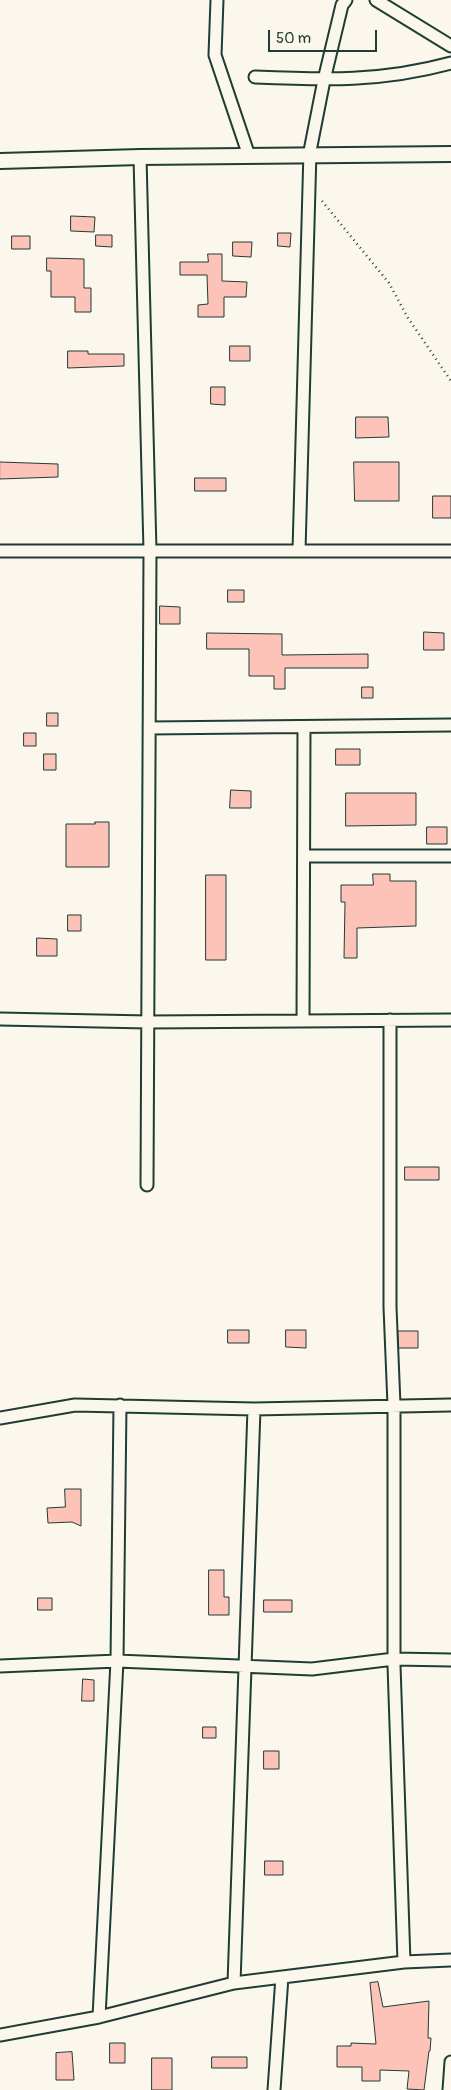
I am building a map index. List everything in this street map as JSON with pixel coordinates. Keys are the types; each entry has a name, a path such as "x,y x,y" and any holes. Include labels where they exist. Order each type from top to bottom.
{"street":[{"path":"217,0 215,55 249,156"},
{"path":"299,552 310,155 324,80 342,6 346,0"},
{"path":"376,0 451,46"},
{"path":"255,77 324,80 391,76 451,63"},
{"path":"0,161 140,156 451,154"},
{"path":"140,156 150,551 148,1184"},
{"path":"0,552 451,551"},
{"path":"149,728 451,726"},
{"path":"303,1021 304,727"},
{"path":"304,856 451,856"},
{"path":"0,1019 148,1022 451,1020"},
{"path":"390,1020 390,1307 394,1405 394,1659 404,1962"},
{"path":"0,1418 75,1405 254,1408 451,1404"},
{"path":"99,2016 117,1662 120,1405"},
{"path":"234,1983 254,1408"},
{"path":"0,1666 117,1662 312,1669 394,1659 451,1660"},
{"path":"0,2035 99,2016 234,1983 404,1962 451,1960"},
{"path":"274,2090 282,1977"},
{"path":"448,2090 451,2062"}],"path":[{"path":"309,184 380,270 451,381"}],"building":[{"path":"71,216 95,217 94,232 71,231"},
{"path":"278,233 291,233 290,247 278,246"},
{"path":"96,235 112,235 112,247 96,246"},
{"path":"12,236 30,236 30,249 12,249"},
{"path":"233,242 252,242 251,257 233,256"},
{"path":"208,254 222,254 222,281 247,282 246,297 224,297 224,317 198,317 198,305 208,304 207,275 180,275 180,262 208,262"},
{"path":"47,258 84,259 84,288 91,288 91,312 75,312 75,297 51,297 51,271 47,271"},
{"path":"230,346 250,346 250,361 230,361"},
{"path":"68,351 88,351 88,354 124,354 124,366 68,368"},
{"path":"211,387 225,387 225,405 211,404"},
{"path":"356,417 388,417 389,437 356,438"},
{"path":"0,462 58,464 58,477 0,479"},
{"path":"354,462 399,462 399,501 355,501"},
{"path":"195,478 226,478 226,491 195,491"},
{"path":"433,496 451,496 451,518 433,518"},
{"path":"228,590 244,590 244,602 228,602"},
{"path":"160,606 180,607 180,624 160,624"},
{"path":"424,632 444,633 444,650 424,650"},
{"path":"207,633 282,634 282,655 368,654 368,668 285,668 285,689 274,689 274,676 249,676 249,649 207,649"},
{"path":"362,687 373,687 373,698 362,698"},
{"path":"47,713 58,713 58,726 47,726"},
{"path":"24,733 36,733 36,746 24,746"},
{"path":"336,749 360,749 360,765 336,765"},
{"path":"44,754 56,754 56,770 44,770"},
{"path":"231,790 251,791 251,808 230,808"},
{"path":"346,793 416,793 416,825 346,826"},
{"path":"95,822 109,822 109,867 66,867 66,824 95,824"},
{"path":"427,827 447,827 447,844 427,844"},
{"path":"373,874 390,874 390,881 416,881 416,926 357,928 357,958 344,958 345,902 341,902 341,885 373,885"},
{"path":"206,875 226,875 226,960 206,960"},
{"path":"68,915 81,915 81,931 68,931"},
{"path":"37,938 57,939 57,956 37,956"},
{"path":"405,1167 439,1167 439,1180 405,1180"},
{"path":"228,1330 249,1330 249,1343 228,1343"},
{"path":"286,1330 306,1330 306,1348 286,1347"},
{"path":"398,1331 418,1331 418,1348 399,1348"},
{"path":"65,1489 81,1489 81,1526 72,1522 48,1523 47,1508 65,1507"},
{"path":"209,1570 224,1570 224,1597 229,1597 229,1615 209,1615"},
{"path":"38,1598 52,1598 52,1610 38,1610"},
{"path":"264,1600 292,1600 292,1612 264,1612"},
{"path":"83,1679 94,1680 94,1701 82,1701"},
{"path":"203,1727 216,1727 216,1738 203,1738"},
{"path":"264,1751 279,1751 279,1769 264,1769"},
{"path":"265,1861 283,1861 283,1875 265,1875"},
{"path":"378,1982 383,2007 429,2001 428,2038 431,2038 424,2090 407,2089 409,2071 380,2070 380,2081 362,2081 362,2067 337,2067 337,2046 351,2046 351,2043 376,2044 370,1983"},
{"path":"110,2043 125,2043 125,2063 110,2063"},
{"path":"72,2052 74,2080 56,2080 56,2053"},
{"path":"212,2057 247,2057 247,2068 212,2068"},
{"path":"152,2058 172,2058 172,2090 152,2090"}]}
